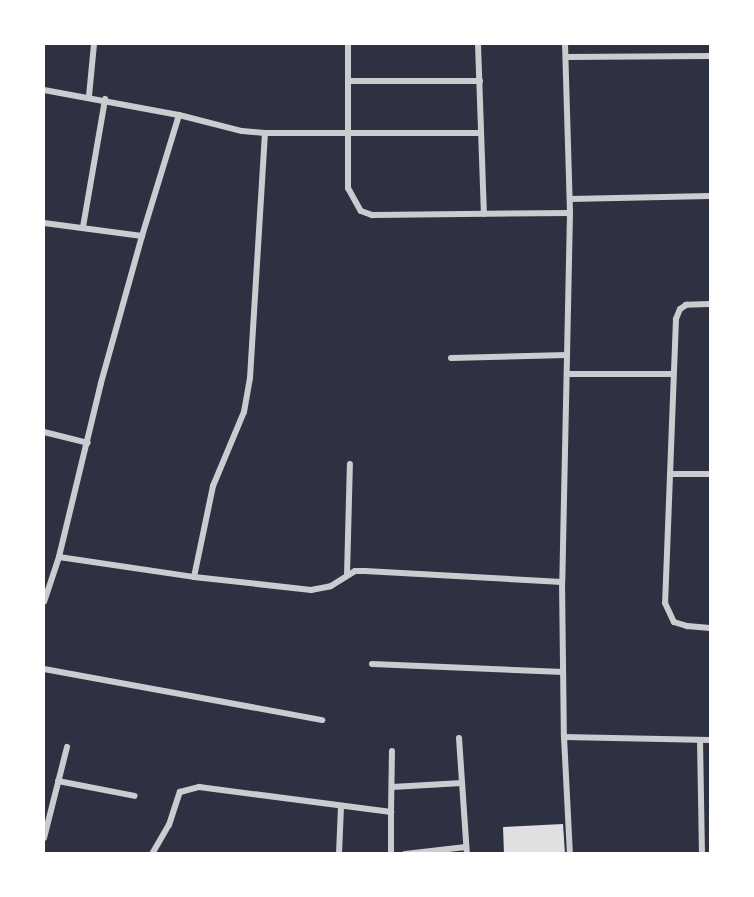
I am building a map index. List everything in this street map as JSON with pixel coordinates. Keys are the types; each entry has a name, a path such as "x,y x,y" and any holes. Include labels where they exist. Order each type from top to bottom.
{"street":[{"path":"89,96 94,44"},
{"path":"348,44 348,188 361,211 372,215 570,213"},
{"path":"478,44 484,214"},
{"path":"565,44 570,213 562,582 564,737 570,854"},
{"path":"566,57 711,56"},
{"path":"348,81 480,81"},
{"path":"44,90 105,99 242,131 348,134 481,133"},
{"path":"84,227 105,99"},
{"path":"44,602 59,557 101,383 141,236 179,115"},
{"path":"194,577 213,486 244,412 250,378 265,133"},
{"path":"570,199 711,196"},
{"path":"44,223 141,236"},
{"path":"711,304 686,306 680,309 675,328 665,603 668,614 674,622 687,626 711,628"},
{"path":"451,358 567,355"},
{"path":"567,374 673,374"},
{"path":"44,432 88,443"},
{"path":"346,575 350,464"},
{"path":"670,474 711,474"},
{"path":"59,557 194,577 311,590 331,586 346,575 365,571 562,582"},
{"path":"372,664 563,672"},
{"path":"44,669 322,720"},
{"path":"564,737 711,740"},
{"path":"405,854 467,850 459,738"},
{"path":"700,740 702,854"},
{"path":"44,838 67,747"},
{"path":"391,854 392,751"},
{"path":"58,781 135,796"},
{"path":"392,787 462,783"},
{"path":"152,854 169,825 176,799 180,792 187,789 199,787 391,812"},
{"path":"339,854 341,807"}],"building":[{"path":"563,824 565,854 504,854 503,827"}]}
